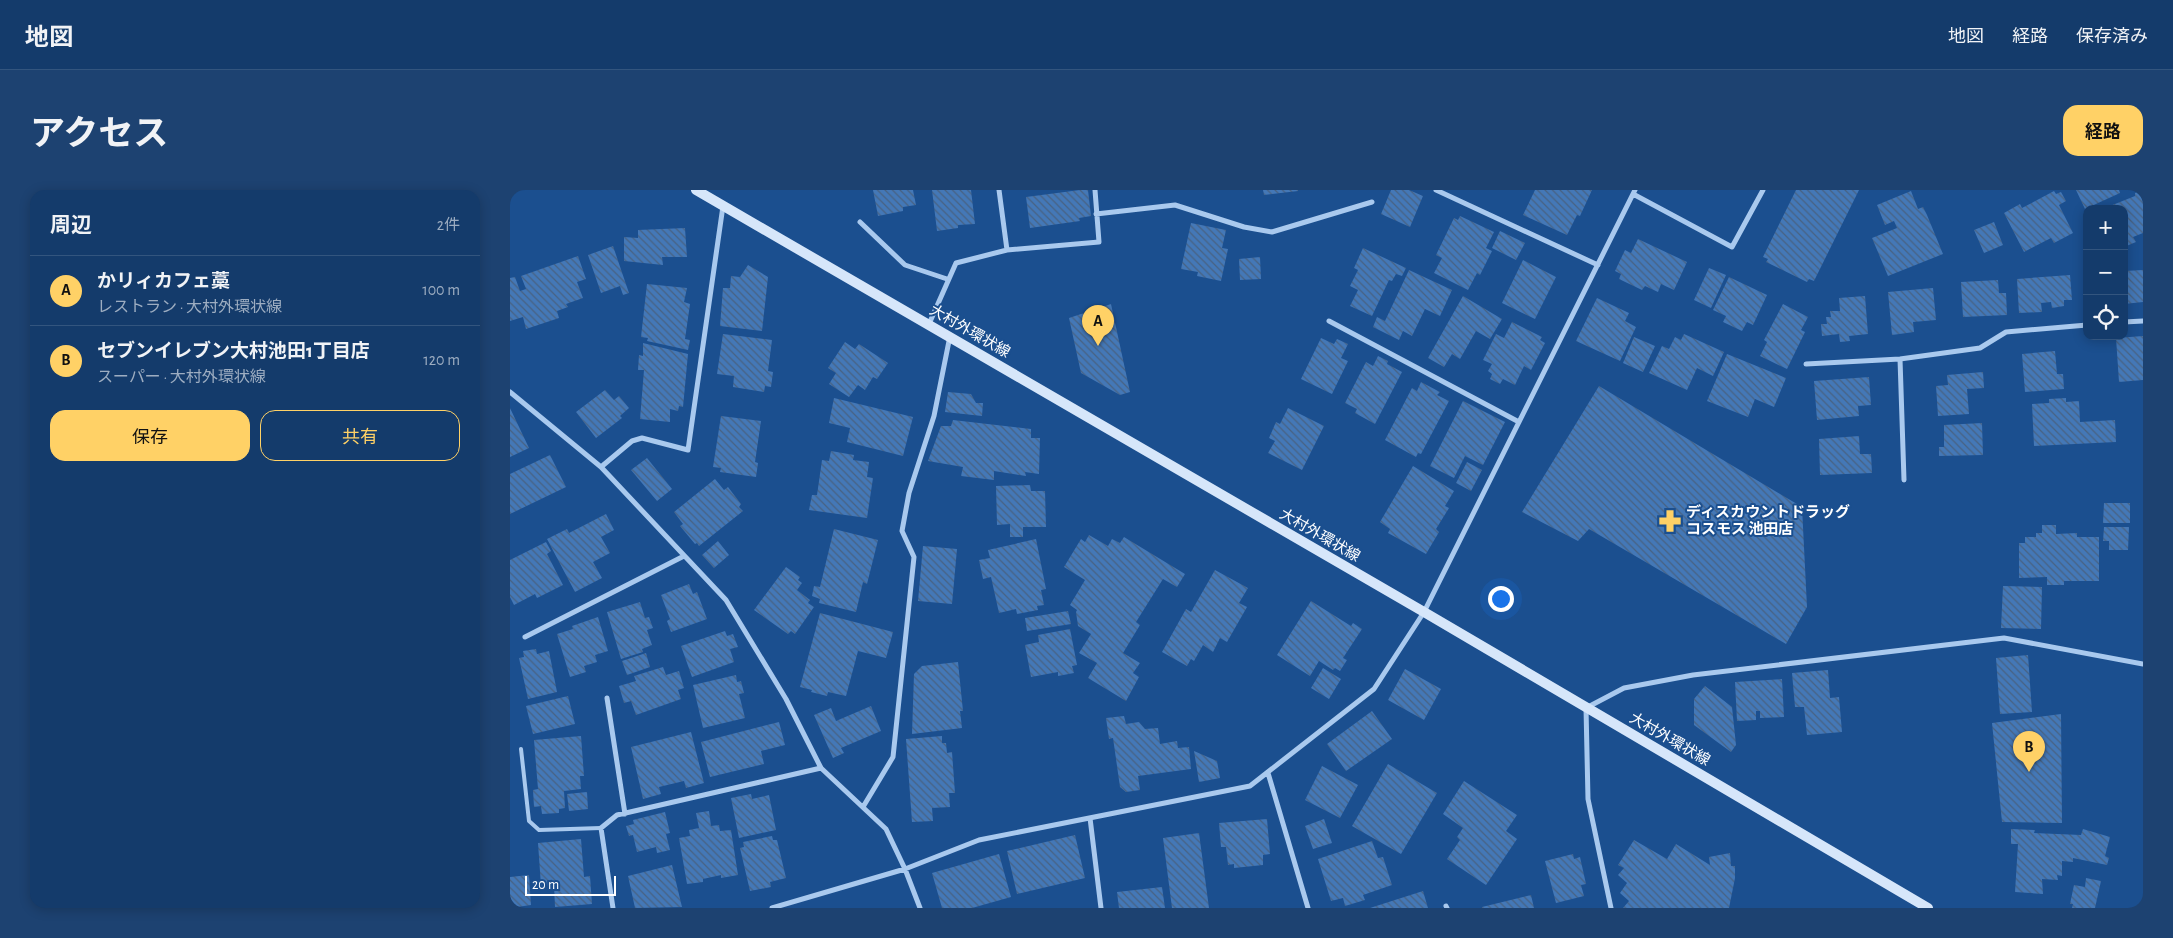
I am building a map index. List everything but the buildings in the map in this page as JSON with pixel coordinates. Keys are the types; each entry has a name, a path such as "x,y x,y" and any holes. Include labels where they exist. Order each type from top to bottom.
{"main road":[{"name":"大村外環状線","path":"696,190 1424,612 1928,908"}],"street":[{"path":"999,190 1007,250"},
{"path":"929,324 947,279 956,263 1007,250 1099,242 1095,190"},
{"path":"1436,190 1598,265"},
{"path":"772,908 905,869 979,840 1250,786 1268,773 1374,689 1424,612 1634,192 1732,247 1764,190"},
{"path":"1096,214 1175,205 1244,227 1272,232 1372,202"},
{"path":"601,467 632,442 642,438 688,450 723,206"},
{"path":"860,222 905,265 947,279"},
{"path":"1329,321 1519,422"},
{"path":"2128,322 2143,321"},
{"path":"1806,364 1900,359 1980,348 2006,332 2083,325"},
{"path":"863,807 892,757 914,557 902,531 908,493 934,416 950,336"},
{"path":"1900,359 1904,480"},
{"path":"510,392 601,467 726,600 786,699 821,768 886,829 905,869 920,908"},
{"path":"525,637 684,556"},
{"path":"1611,908 1588,799 1586,708 1624,688 1693,675 2004,638 2143,664"},
{"path":"606,698 625,814"},
{"path":"613,908 601,828 617,815 821,768"},
{"path":"1268,773 1308,908"},
{"path":"1090,818 1101,908"}],"lane":[{"path":"521,749 529,821 539,830 601,828"}],"place":[{"name":"かリィカフェ藁","path":"1098,346"},
{"name":"ディスカウントドラッグ コスモス 池田店","path":"1670,521"},
{"name":"セブンイレブン大村池田1丁目店","path":"2029,772"}]}
